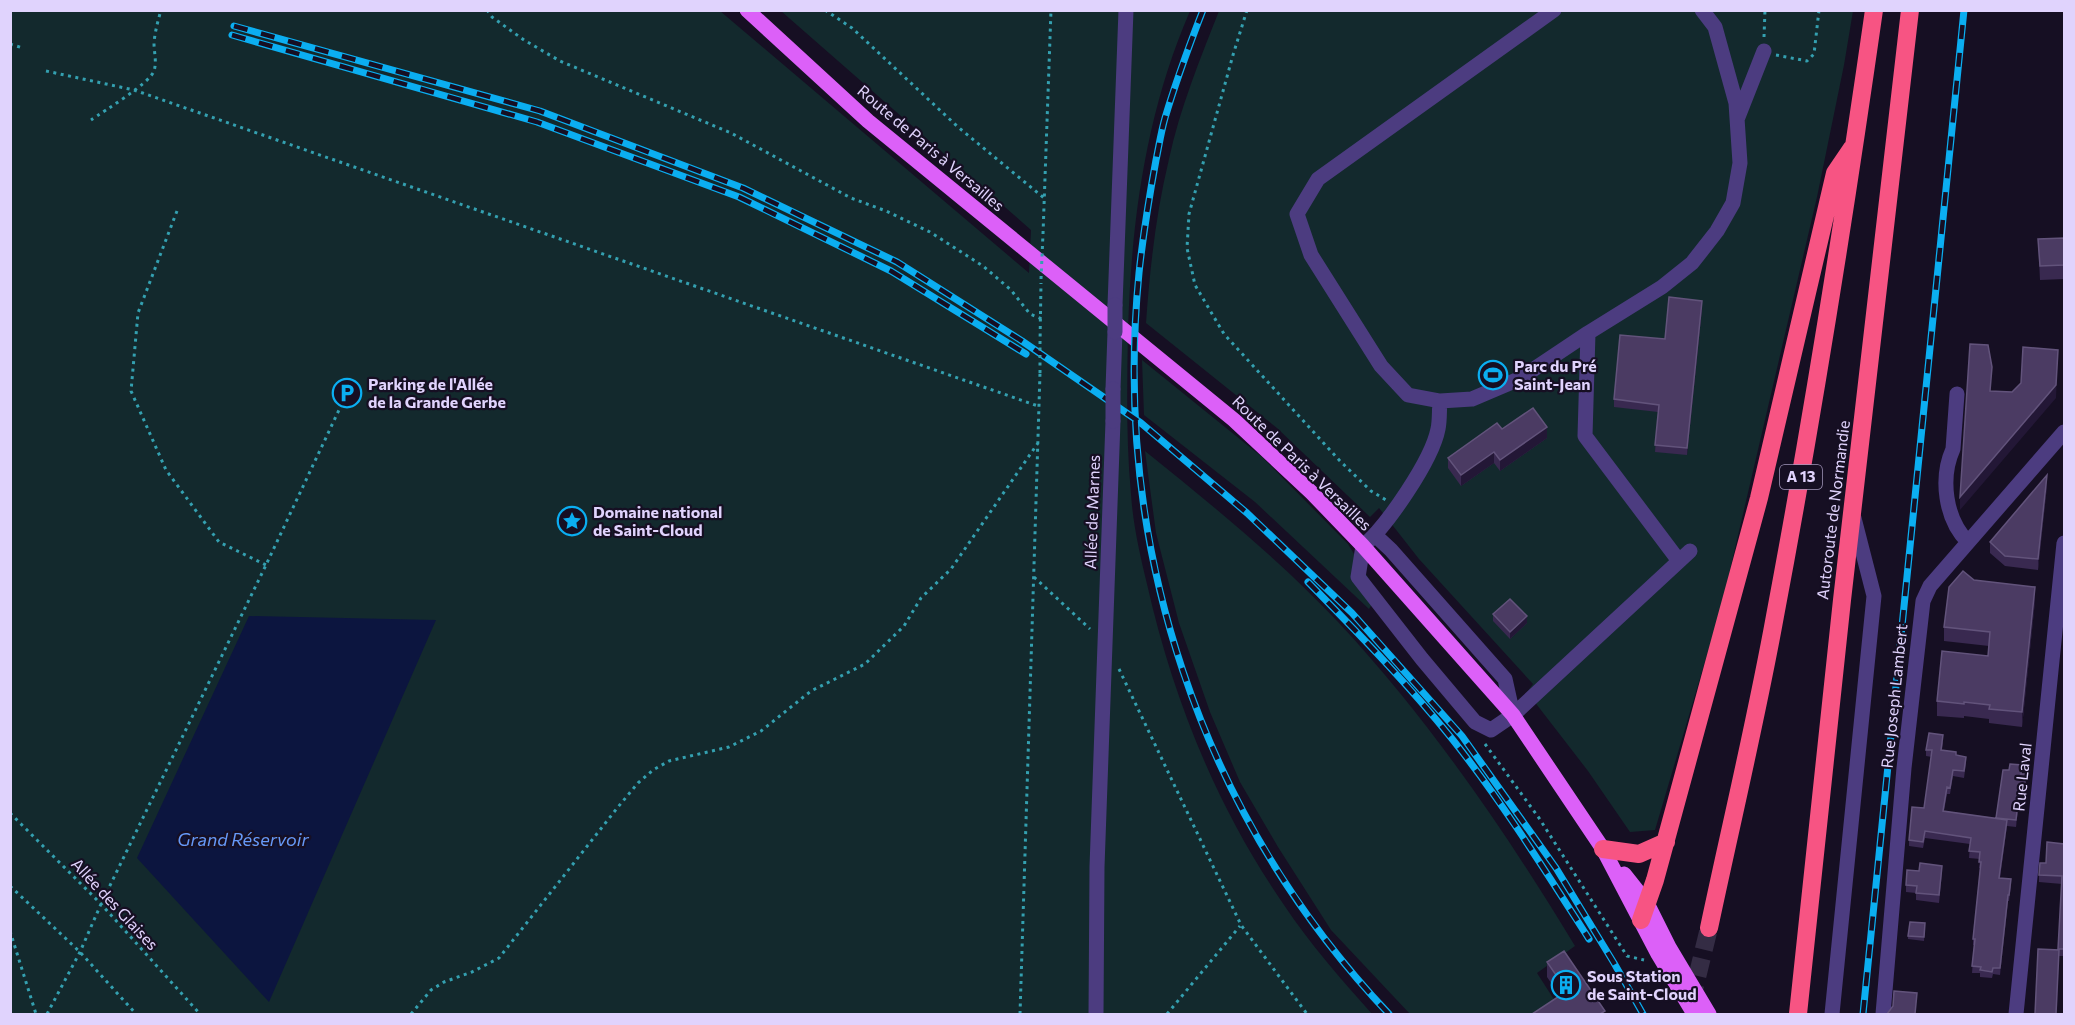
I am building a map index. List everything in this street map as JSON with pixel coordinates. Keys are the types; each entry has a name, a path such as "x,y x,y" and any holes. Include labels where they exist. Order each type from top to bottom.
{"highway":[{"name":"Autoroute de Normandie","path":"1709,928 1779,596 1823,355 1874,10"},
{"name":"Autoroute de Normandie","path":"1798,1014 1852,512 1910,10"},
{"path":"1641,920 1666,842 1760,498 1835,173 1855,144"},
{"path":"1603,849 1639,854 1666,842"}],"main road":[{"name":"Route de Paris à Versailles","path":"747,10 868,121 1234,420 1312,493 1363,546 1513,715 1603,849 1662,960 1694,1014"},
{"path":"1603,849 1647,903 1669,947 1709,1014"}],"street":[{"name":"Allée de Marnes","path":"1096,1014 1097,867 1126,10"},
{"path":"1554,10 1318,179 1297,214 1311,255 1381,366 1408,395 1440,401 1472,399 1519,379 1662,287 1692,263 1717,231 1733,202 1740,163 1736,103 1715,27 1702,10"},
{"path":"1737,120 1764,51"},
{"path":"1440,401 1438,430 1422,466 1376,536 1363,546 1358,577 1474,721 1491,730 1513,715 1685,556 1585,436 1588,333"},
{"path":"1957,394 1953,448 1946,491 1949,513 1958,533 1968,542"},
{"name":"Rue Joseph Lambert","path":"1883,1014 1904,768 1923,601 1930,586 2064,432"},
{"path":"1832,1014 1874,596 1852,512"},
{"path":"1376,536 1391,549 1505,679 1513,715"},
{"name":"Rue Laval","path":"2016,1014 2064,551"}],"path":[{"path":"91,120 153,74 156,58 154,45 156,29 161,10"},
{"path":"487,10 492,17 524,40 560,61 731,133 851,198 886,211 930,232 983,266 1011,290 1030,314 1042,320"},
{"path":"825,10 852,28 958,127 1044,198"},
{"path":"1020,1014 1051,10"},
{"path":"1247,10 1189,214 1187,248 1195,285 1224,334 1340,461 1371,491 1397,507"},
{"path":"1765,10 1764,51 1807,61 1814,54 1819,10"},
{"path":"10,44 23,48"},
{"path":"46,71 134,90 1038,406"},
{"path":"177,211 138,313 131,391 166,470 219,543 266,565"},
{"path":"47,1014 80,952 347,393"},
{"path":"411,1014 431,990 500,958 618,807 638,783 653,770 669,761 729,747 761,731 811,691 865,664 904,626 921,598 951,569 1038,443"},
{"path":"1034,577 1106,642 1241,925 1307,1014"},
{"path":"1474,721 1482,740 1539,818 1627,956 1662,960"},
{"name":"Allée des Glaises","path":"10,813 101,904 200,1014"},
{"path":"10,886 80,952 136,1014"},
{"path":"1167,1014 1241,925"},
{"path":"10,931 36,1014"}],"green space":[{"name":"Domaine national de Saint-Cloud","path":"10,11 720,11 1029,273 1031,230 781,11 1190,11 1162,88 1137,209 1130,291 1127,413 1129,474 1137,540 1170,669 1184,711 1218,791 1260,868 1294,919 1326,961 1372,1014 11,1014"},
{"name":"Parc du Pré Saint-Jean","path":"1219,11 1853,11 1817,197 1722,604 1655,830 1630,832 1588,771 1527,692 1533,684 1419,559 1379,508 1370,517 1277,428 1146,323 1154,240 1169,159 1185,102"},
{"path":"1142,360 1262,457 1348,544 1378,594 1369,609 1255,502 1144,415"},
{"path":"1145,451 1245,534 1339,623 1405,699 1465,778 1522,861 1575,946 1537,973 1555,1001 1536,1014 1410,1014 1331,930 1240,782 1210,712 1179,623 1156,533"}],"water":[{"name":"Grand Réservoir","path":"249,616 436,620 269,1002 137,858"}],"building":[{"path":"2064,238 2064,265 2040,266 2038,239"},
{"path":"1669,297 1702,301 1687,448 1655,445 1659,405 1614,399 1620,335 1665,339"},
{"path":"1970,344 1988,345 1992,367 1990,391 2012,392 2021,383 2023,347 2058,350 2056,385 1960,497"},
{"path":"1533,408 1547,427 1500,460 1494,452 1461,475 1448,458 1497,423 1502,429"},
{"path":"2047,475 2038,559 2005,556 1990,542"},
{"path":"1963,571 1974,580 2035,587 2022,712 1989,709 1990,705 1937,701 1942,651 1988,656 1990,632 1944,627 1949,587"},
{"path":"1510,599 1527,616 1510,632 1493,614"},
{"path":"1929,733 1943,735 1941,750 1956,752 1956,755 1966,757 1964,771 1953,770 1950,788 1947,787 1943,811 2007,820 1999,878 2011,879 2000,968 1993,968 1992,972 1972,966 1980,852 1969,851 1971,838 1925,831 1923,842 1909,840 1912,807 1924,808 1932,750 1926,750"},
{"path":"2010,764 2022,765 2021,774 2026,774 2023,794 2019,794 2016,820 1996,818 2003,770 2009,770"},
{"path":"2047,842 2064,844 2064,949 2058,949 2062,876 2039,875 2040,863 2046,863"},
{"path":"1920,863 1942,866 1939,895 1916,893 1917,886 1906,885 1907,870 1919,871"},
{"path":"1910,922 1925,923 1924,937 1908,936"},
{"path":"2038,949 2059,950 2056,1014 2035,1014"},
{"path":"1564,951 1605,1011 1600,1014 1532,1014 1567,991 1547,962"},
{"path":"1894,991 1917,993 1915,1014 1887,1014 1893,1006"}],"tunnel":[{"path":"1691,1002 1709,928"}],"railway":[{"path":"1203,10 1164,123 1156,160 1139,273 1134,375 1140,476 1156,575 1183,671 1220,764 1266,852 1323,936 1389,1014"},
{"path":"1863,1014 1964,10"},
{"path":"234,26 540,111 743,188 897,262 1022,341 1141,423 1247,513 1352,613 1462,736 1556,868 1643,1014"},
{"path":"232,35 537,122 739,197 891,271 1026,354"},
{"path":"1308,582 1401,679 1453,740 1507,813 1589,939"}],"place":[{"name":"Parc du Pré Saint-Jean","path":"1493,375"},
{"name":"Parking de l'Allée de la Grande Gerbe","path":"347,393"},
{"name":"Domaine national de Saint-Cloud","path":"572,521"},
{"name":"Sous Station de Saint-Cloud","path":"1566,985"}]}
